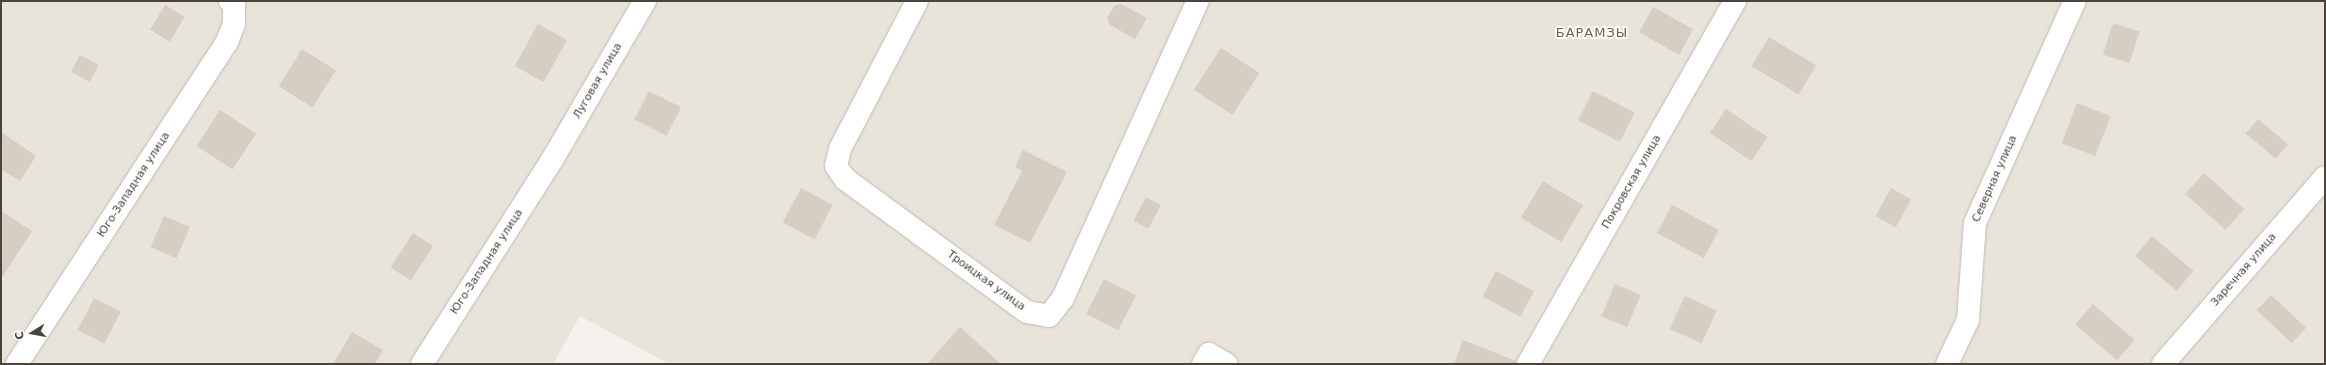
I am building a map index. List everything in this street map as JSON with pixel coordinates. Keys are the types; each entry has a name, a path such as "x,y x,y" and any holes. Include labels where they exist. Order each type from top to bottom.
{"street":[{"name":"Юго-Западная улица","path":"17,364 227,42 234,24 230,1"},
{"name":"Луговая улица","path":"552,160 645,1"},
{"name":"Троицкая улица","path":"917,1 840,150 836,166 845,179 1027,312 1049,316 1063,298 1198,1"},
{"name":"Покровская улица","path":"1528,364 1735,1"},
{"name":"Северная улица","path":"1947,364 1968,320 1974,223 2075,1"},
{"name":"Юго-Западная улица","path":"422,364 552,160"},
{"name":"Заречная улица","path":"2163,364 2325,177"},
{"path":"1203,364 1209,354 1226,364"}],"shaded area":[{"name":"БАРАМЗЫ","path":"1,1 2325,1 2325,364 669,364 580,316 553,364 1,364"}],"building":[{"path":"1121,4 1147,18 1135,39 1110,25 1107,18 1114,6"},
{"path":"165,5 185,17 170,42 150,30"},
{"path":"1653,7 1693,29 1679,55 1639,32"},
{"path":"2113,23 2140,32 2129,63 2103,54"},
{"path":"538,24 567,40 544,82 515,66"},
{"path":"1769,37 1816,65 1799,94 1751,66"},
{"path":"1221,48 1260,73 1232,115 1194,90"},
{"path":"302,49 336,70 313,108 279,86"},
{"path":"80,55 99,65 90,82 71,72"},
{"path":"649,91 681,107 667,136 634,120"},
{"path":"1593,91 1635,112 1620,142 1578,120"},
{"path":"2077,103 2111,116 2095,156 2062,143"},
{"path":"1726,109 1767,137 1751,161 1710,133"},
{"path":"220,110 256,133 233,169 197,146"},
{"path":"2258,119 2288,144 2276,159 2246,134"},
{"path":"1,132 36,156 20,181 1,169"},
{"path":"1023,150 1067,172 1030,243 994,225 1022,171 1015,167"},
{"path":"2204,173 2244,209 2225,230 2185,194"},
{"path":"1543,181 1583,205 1561,242 1521,218"},
{"path":"801,188 833,205 814,239 783,222"},
{"path":"1891,188 1911,199 1896,227 1875,216"},
{"path":"1146,197 1161,205 1148,229 1133,221"},
{"path":"1672,205 1719,230 1704,258 1657,233"},
{"path":"1,211 32,231 1,279"},
{"path":"164,216 190,227 176,258 151,247"},
{"path":"413,233 433,246 411,280 391,267"},
{"path":"2152,236 2193,271 2177,291 2135,256"},
{"path":"1496,271 1534,291 1520,317 1482,297"},
{"path":"1104,279 1136,295 1118,330 1086,314"},
{"path":"1615,284 1641,295 1627,327 1601,316"},
{"path":"2271,295 2306,328 2292,343 2257,310"},
{"path":"1685,296 1717,311 1702,343 1670,329"},
{"path":"94,298 121,312 104,344 78,330"},
{"path":"2093,304 2135,340 2117,360 2075,324"},
{"path":"960,327 1001,364 927,364"},
{"path":"352,332 383,350 375,364 333,364"},
{"path":"1463,340 1516,361 1516,364 1454,364"}],"district":[{"name":"БАРАМЗЫ","path":"1592,33"}]}
